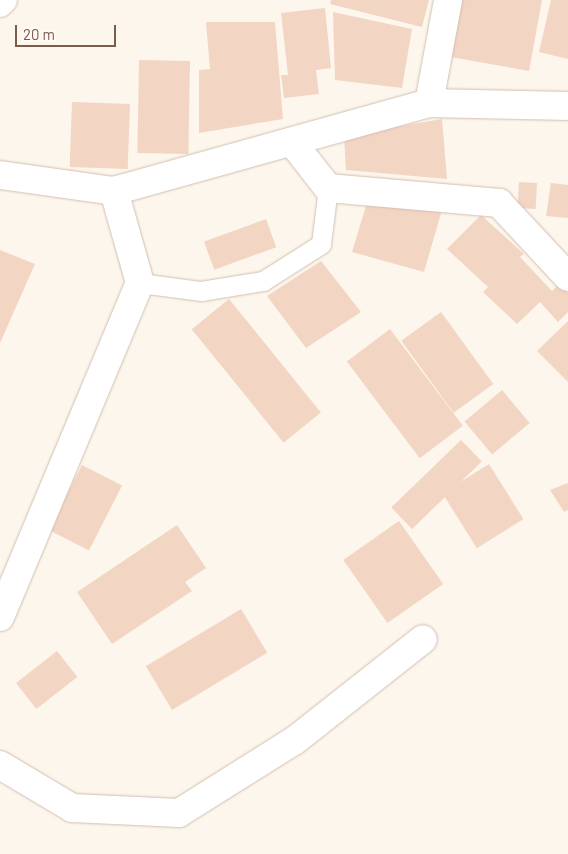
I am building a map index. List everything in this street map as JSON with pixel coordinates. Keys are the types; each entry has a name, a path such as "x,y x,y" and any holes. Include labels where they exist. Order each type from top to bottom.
{"street":[{"path":"429,103 448,0"},
{"path":"0,176 114,190 429,103 568,106"},
{"path":"292,142 328,188 499,203 568,277"},
{"path":"0,617 140,284 114,190"},
{"path":"0,765 72,808 179,813 294,741 423,639"}],"lane":[{"path":"140,284 201,291 263,281 321,244 328,188"}],"building":[{"path":"331,0 429,0 422,27 330,4"},
{"path":"456,0 542,0 529,71 445,56"},
{"path":"551,0 568,0 568,59 539,52"},
{"path":"325,8 331,68 316,70 319,94 284,98 281,75 288,75 281,13"},
{"path":"333,12 412,29 402,88 335,80"},
{"path":"206,22 275,22 283,119 199,133 199,70 210,69"},
{"path":"139,60 190,61 188,154 137,153"},
{"path":"72,102 130,104 128,169 70,167"},
{"path":"442,119 447,179 346,170 344,136"},
{"path":"519,182 537,183 536,209 518,208"},
{"path":"551,183 568,185 568,218 546,216"},
{"path":"369,196 444,203 424,272 352,252"},
{"path":"481,215 524,254 520,257 552,291 559,284 568,293 568,312 558,322 540,302 517,324 483,292 488,287 447,249"},
{"path":"266,219 276,247 214,270 204,242"},
{"path":"0,250 35,264 0,343"},
{"path":"321,261 361,312 306,348 267,296"},
{"path":"229,299 321,412 284,443 192,329"},
{"path":"441,312 493,384 454,413 401,341"},
{"path":"568,321 568,382 537,351"},
{"path":"390,329 463,426 420,458 347,361"},
{"path":"502,390 530,423 492,454 464,421"},
{"path":"461,440 482,462 412,529 391,507"},
{"path":"489,464 523,519 477,548 442,493"},
{"path":"82,465 122,485 89,550 49,530"},
{"path":"568,483 568,510 564,512 550,490"},
{"path":"399,521 443,584 387,623 343,560"},
{"path":"177,525 206,568 185,582 192,591 112,644 77,592"},
{"path":"241,609 267,653 172,710 146,666"},
{"path":"57,651 77,677 36,709 16,683"}]}
